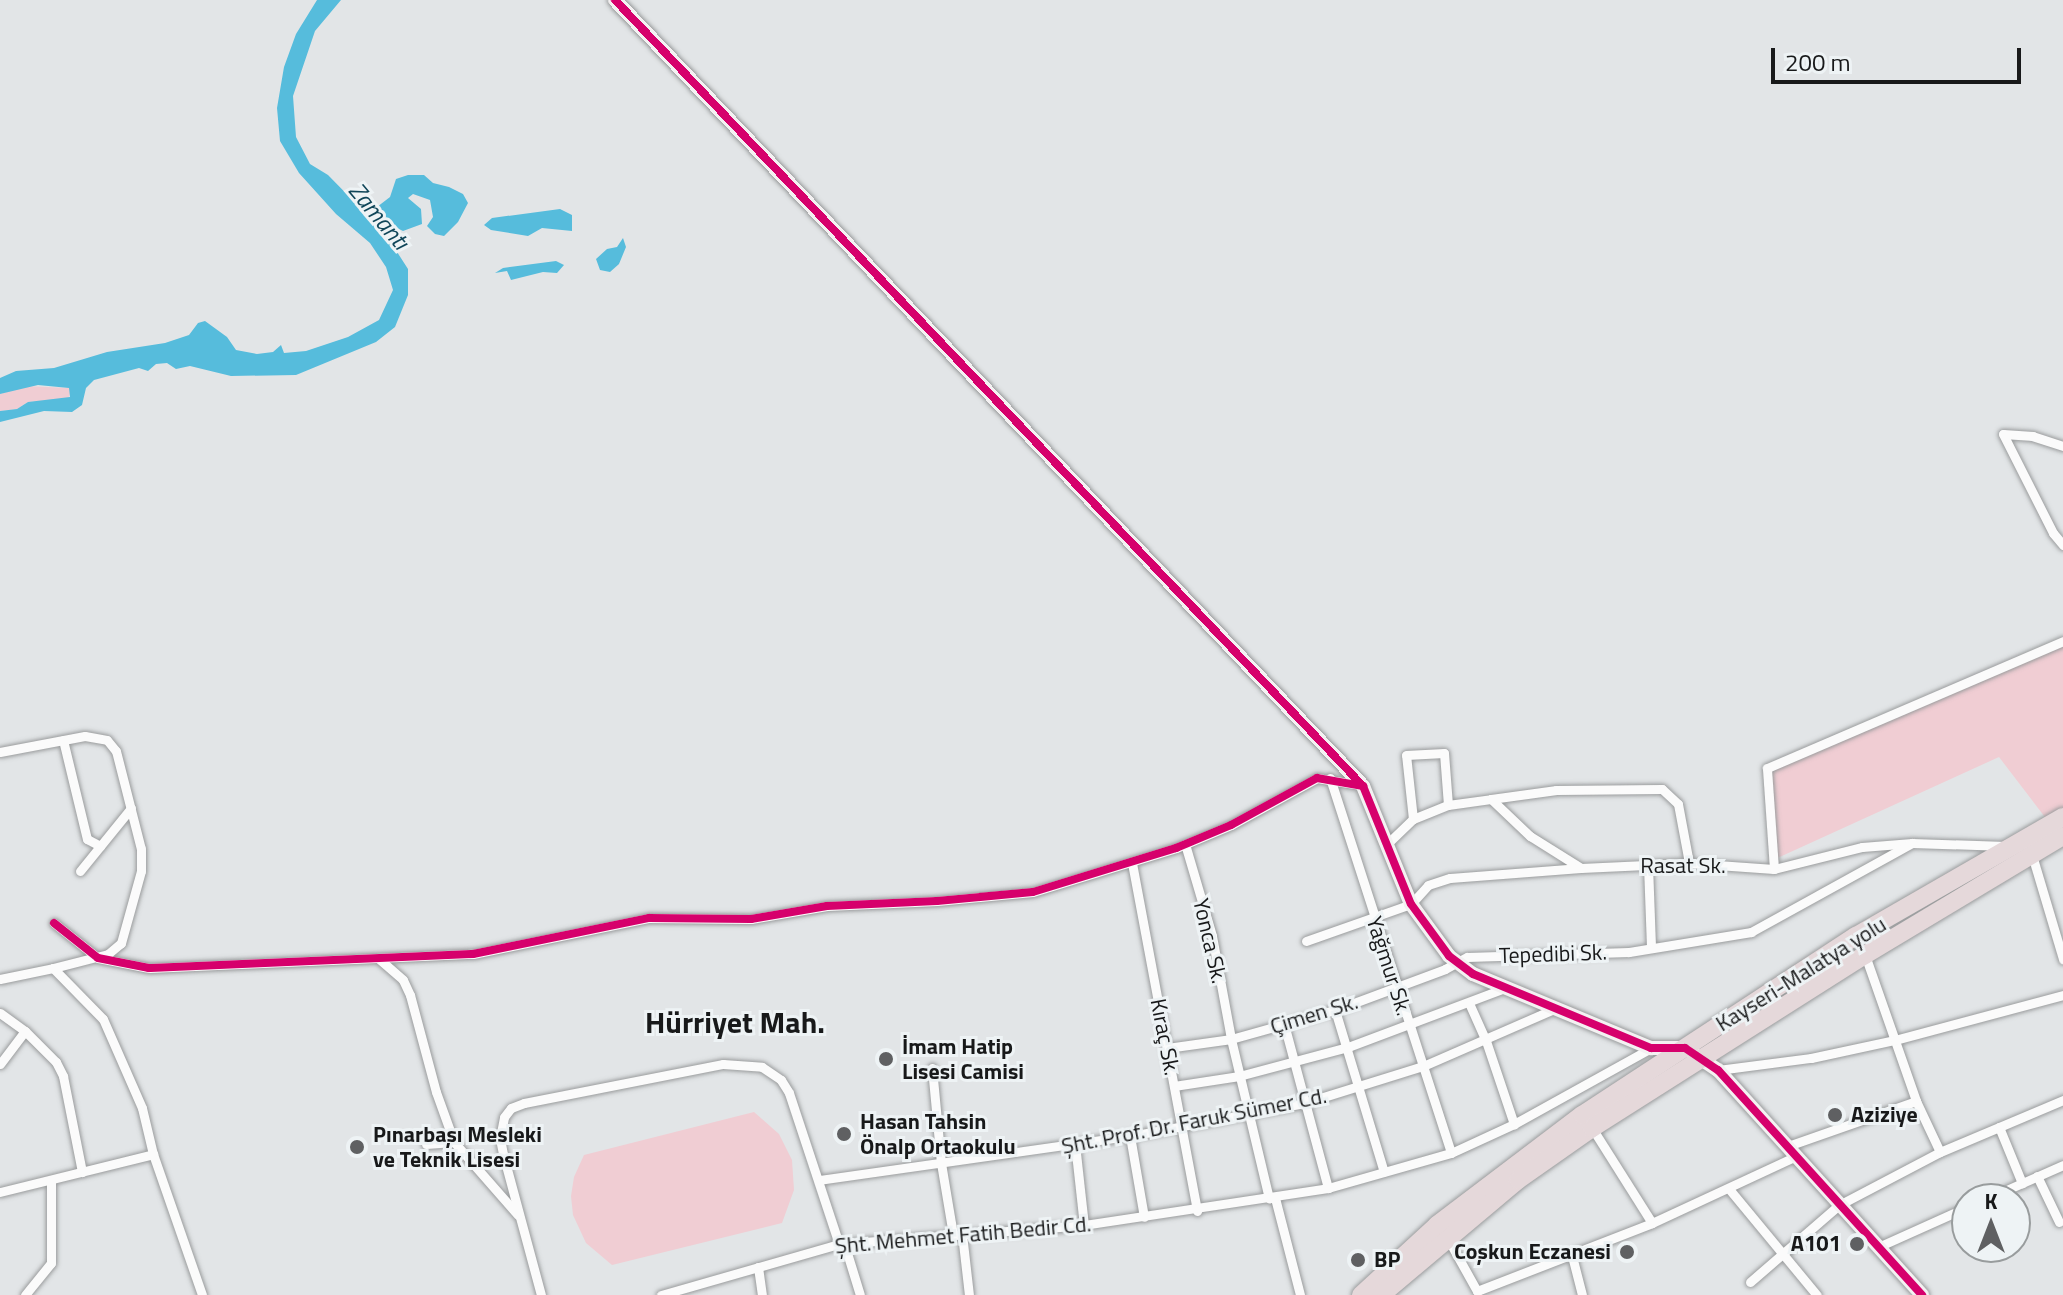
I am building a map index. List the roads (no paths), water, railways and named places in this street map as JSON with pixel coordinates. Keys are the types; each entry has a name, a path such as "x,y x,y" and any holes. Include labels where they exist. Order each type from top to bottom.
{"highway":[{"name":"Kayseri-Malatya yolu","path":"1381,1295 1446,1236 1692,1053 1856,936 2063,817"},
{"name":"Kayseri-Malatya yolu","path":"1361,1295 1437,1225 1511,1165 1692,1053 1865,955 2063,836"}],"street":[{"path":"615,0 1363,786 1411,904 1455,961 1473,974 1554,1009 1651,1048 1692,1053 1718,1070 1789,1152 1922,1295"},
{"path":"2063,446 2033,436 2003,434 2053,533 2063,545"},
{"path":"1774,869 1767,768 2063,641"},
{"path":"0,752 97,737 112,744 141,849 141,871 126,934 116,949 98,958 0,979"},
{"path":"63,740 87,839 100,846"},
{"path":"1413,819 1406,755 1444,753 1448,805"},
{"path":"54,923 98,958 149,968 473,954 649,918 751,919 827,906 997,897 1033,892 1185,844 1249,815 1317,778 1363,786"},
{"name":"Yağmur Sk.","path":"1330,778 1451,1153"},
{"path":"1388,843 1413,819 1448,805 1556,790 1662,789 1678,804 1689,863"},
{"path":"1491,799 1530,836 1581,868"},
{"path":"80,871 131,808"},
{"name":"Rasat Sk.","path":"1306,941 1411,904 1428,885 1450,878 1689,863 1774,869 1862,847 1912,843 2013,847"},
{"name":"Tepedibi Sk.","path":"1455,961 1467,957 1629,952 1751,932 1912,843"},
{"name":"Yonca Sk.","path":"1185,844 1212,936 1247,1112 1300,1295"},
{"path":"2032,854 2063,959"},
{"name":"Kıraç Sk.","path":"1132,863 1197,1211"},
{"path":"1648,865 1651,946"},
{"path":"1865,955 1916,1101 1940,1152"},
{"path":"378,958 403,980 410,995 436,1092 454,1142 519,1216"},
{"name":"Çimen Sk.","path":"1167,1048 1231,1039 1335,1010 1445,969 1455,961"},
{"path":"53,968 89,1001 113,1036 142,1108 153,1154 202,1295"},
{"path":"1174,1086 1239,1076 1348,1047 1505,988"},
{"path":"1718,1070 1811,1058 1895,1040 2063,995"},
{"path":"1469,1003 1486,1041 1514,1124"},
{"name":"Şht. Prof. Dr. Faruk Sümer Cd.","path":"819,1180 1130,1136 1304,1103 1423,1066 1554,1009"},
{"path":"1335,1010 1384,1172"},
{"path":"0,1013 25,1031 56,1062 63,1076 82,1172"},
{"path":"1284,1024 1328,1188"},
{"path":"0,1064 25,1031"},
{"name":"Şht. Mehmet Fatih Bedir Cd.","path":"669,1294 842,1244 1084,1225 1197,1211 1328,1188 1451,1153 1514,1124 1651,1048"},
{"path":"541,1295 500,1138 504,1117 511,1108 723,1064 762,1067 781,1080 797,1107 860,1295"},
{"path":"932,1068 941,1163 969,1295"},
{"path":"1750,1282 1839,1205 1940,1152 2063,1100"},
{"path":"1446,1236 1477,1291 1572,1256 1730,1190 1789,1152 1916,1101"},
{"path":"1999,1127 2022,1183 2063,1165"},
{"path":"1592,1128 1652,1223"},
{"path":"1130,1136 1144,1217"},
{"path":"426,1144 454,1142"},
{"path":"1075,1144 1084,1225"},
{"path":"0,1192 153,1154"},
{"path":"2037,1176 2059,1222"},
{"path":"25,1295 51,1263 51,1180"},
{"path":"1730,1190 1817,1295"},
{"path":"1878,1247 1951,1214"},
{"path":"1572,1256 1582,1295"},
{"path":"758,1267 762,1295"}],"water":[{"path":"317,0 341,0 315,31 293,96 296,137 310,164 328,175 378,226 382,220 377,207 390,197 396,179 408,175 424,175 433,183 463,194 468,203 458,222 444,236 435,234 427,226 433,217 430,200 413,194 408,198 421,209 422,224 403,231 389,224 381,227 408,269 408,295 395,327 376,342 296,375 231,376 190,366 176,369 167,363 156,364 148,371 139,368 94,380 86,388 82,405 72,412 44,411 0,422 0,411 17,409 28,402 70,397 69,388 38,385 0,394 0,378 16,371 54,368 107,352 165,343 189,335 198,323 205,321 227,337 236,350 257,354 273,352 281,345 284,353 306,351 348,337 379,320 393,290 386,267 370,243 336,214 299,173 280,141 277,108 284,67 296,34"},
{"path":"560,209 572,215 572,231 542,228 528,236 491,230 484,225 492,218"},
{"path":"623,238 626,247 619,264 610,272 600,270 596,259 607,249 617,247"},
{"path":"556,261 564,265 557,273 543,272 511,280 507,271 495,273 503,268"}],"place":[{"name":"İmam Hatip Lisesi Camisi","path":"886,1059"},
{"name":"Aziziye","path":"1835,1115"},
{"name":"Hasan Tahsin Önalp Ortaokulu","path":"844,1134"},
{"name":"Pınarbaşı Mesleki ve Teknik Lisesi","path":"357,1147"},
{"name":"A101","path":"1857,1244"},
{"name":"Coşkun Eczanesi","path":"1627,1252"},
{"name":"BP","path":"1358,1260"}],"district":[{"name":"Hürriyet Mah.","path":"735,1022"}],"water label":[{"name":"Zamantı","path":"379,216"}]}
